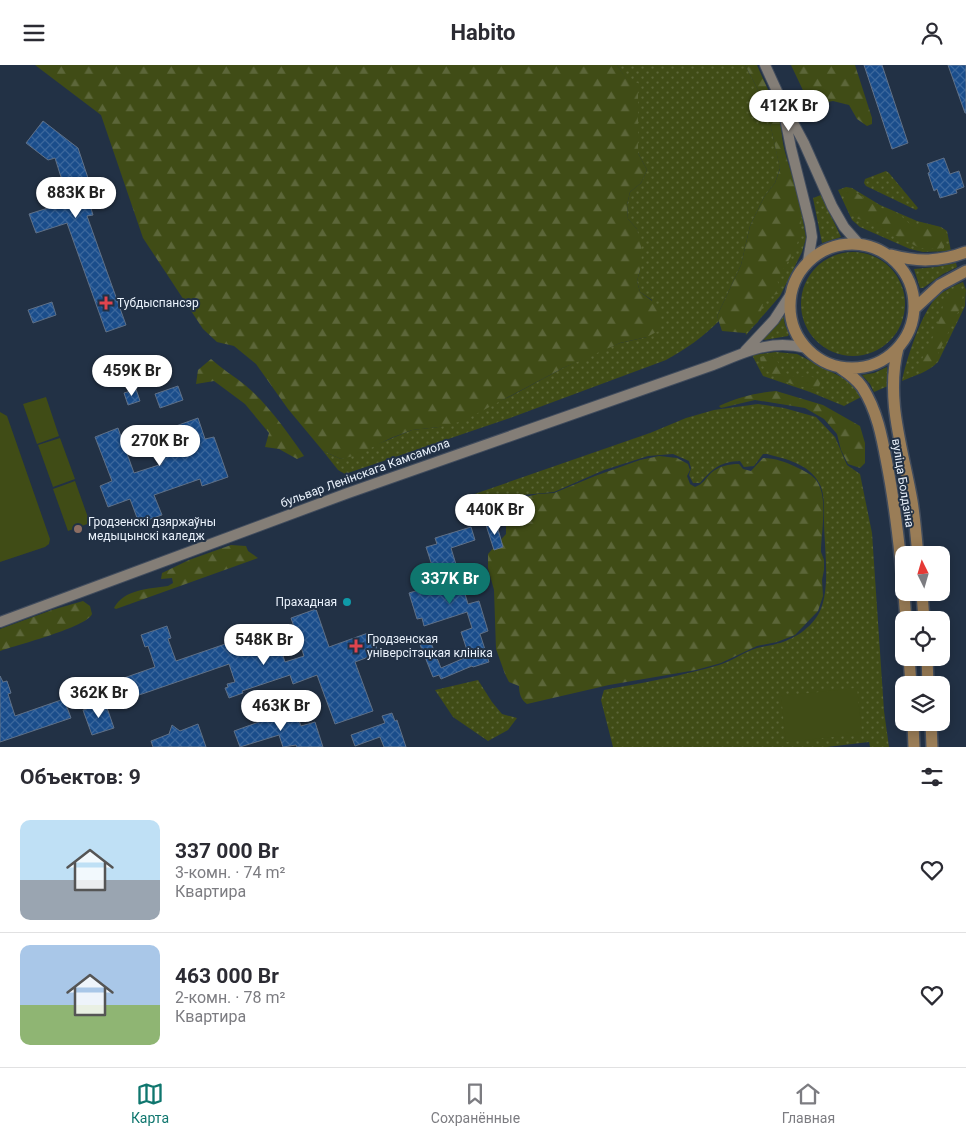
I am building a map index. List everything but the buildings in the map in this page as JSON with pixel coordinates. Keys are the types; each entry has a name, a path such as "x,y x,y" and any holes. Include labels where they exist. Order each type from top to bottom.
{"main road":[{"path":"841,244 859,244 874,247 887,254 898,263 907,277 913,292 914,309 912,323 907,336 898,347 886,358 870,365 854,368 838,366 821,359 806,348 795,332 790,313 791,294 797,276 808,261 823,250 841,244"},
{"path":"887,254 920,261 935,261 966,252"},
{"path":"914,309 940,285 966,271"},
{"name":"вуліца Болдзіна","path":"898,347 894,367 895,417 912,502 917,546"},
{"name":"вуліца Болдзіна","path":"838,366 854,377 862,387 869,399 880,430 895,509 905,611"},
{"path":"913,731 914,747"},
{"path":"931,731 932,747"}],"street":[{"path":"765,65 804,143 832,206 844,227 859,244"},
{"path":"782,102 791,150 810,224 812,237 808,261"},
{"path":"791,150 794,144 804,143"},
{"name":"бульвар Ленінскага Камсамола","path":"742,354 774,320 791,294"},
{"name":"бульвар Ленінскага Камсамола","path":"0,622 342,495 713,365 761,346 792,344 806,348"}],"green space":[{"path":"35,65 617,65 627,80 638,83 638,153 647,170 641,183 630,192 627,205 628,219 637,229 642,251 637,281 640,292 659,306 660,330 647,337 620,343 563,368 463,421 439,427 412,430 357,455 341,459 323,451 288,409 256,364 234,346 217,342 203,329 143,238 101,115"},
{"path":"617,65 745,65 766,105 780,168 775,183 764,197 750,226 741,265 717,316 719,321 694,342 666,360 507,419 345,474 338,470 323,451 341,459 412,430 439,427 511,396 597,352 620,343 647,337 652,300 640,292 637,281 640,270 637,229 628,219 627,205 630,192 641,183 647,170 638,153 637,122 627,81"},
{"path":"745,65 757,65 775,107 780,122 784,148 798,194 801,227 799,238 790,259 777,279 781,293 765,297 758,322 745,333 722,331 717,316 741,265 750,226 764,197 775,183 780,169 766,105"},
{"path":"791,65 855,65 872,118 872,124 867,126 857,119 849,105 833,101 816,104 809,103"},
{"path":"886,171 918,208 916,210 866,186 864,183 865,179"},
{"path":"846,187 852,188 880,205 917,221 941,227 947,231 951,251 923,252 910,249 860,227 852,220 838,190"},
{"path":"849,188 876,206 899,214 912,226 925,224 935,226 945,236 944,248 920,248 866,221 855,218 844,201 845,193"},
{"path":"821,195 841,237 822,243 813,198"},
{"path":"800,203 806,238 802,252 780,296 746,335 741,313 786,213"},
{"path":"853,252 873,256 882,260 890,267 897,275 901,284 905,304 901,324 897,333 890,341 882,348 873,352 853,356 833,352 824,348 816,341 809,333 805,324 801,304 805,284 809,275 816,267 824,260 833,256"},
{"path":"956,263 957,267 920,288 914,269"},
{"path":"963,282 966,290 965,306 938,362 925,371 902,381 915,338 930,305 942,293"},
{"path":"956,291 963,291 962,304 934,362 925,371 918,367 934,335 945,300"},
{"path":"783,314 788,336 764,340 761,338"},
{"path":"776,352 797,354 843,378 854,386 861,397 844,406 763,376 752,355"},
{"path":"771,354 783,372 797,378 807,376 822,379 818,389 802,387 774,376 762,364 760,357"},
{"path":"211,359 261,400 304,456 297,459 279,449 265,447 269,433 245,404 214,381 196,384 198,370"},
{"path":"887,367 888,386 874,392 862,375 874,373"},
{"path":"776,391 823,405 860,426 865,443 865,463 860,468 848,464 841,450 837,434 824,419 805,408 755,400 721,408 719,406 747,396"},
{"path":"46,397 59,436 37,444 23,404"},
{"path":"758,404 784,408 816,417 835,437 847,465 860,474 872,533 884,711 889,747 870,747 869,742 827,747 613,747 601,700 604,690 676,676 719,665 759,647 789,640 807,628 817,617 823,601 826,579 824,501 819,483 809,471 796,463 763,454 754,466 744,467 740,461 722,464 709,473 700,483 693,483 689,475 691,468 689,461 673,454 648,456 604,470 554,492 523,495 498,511 477,519 463,498 650,433 686,418 714,410"},
{"path":"0,412 7,416 50,539 49,544 45,547 0,562"},
{"path":"60,438 75,479 53,487 38,445"},
{"path":"659,456 677,458 688,464 690,470 687,476 690,484 695,487 721,467 739,464 743,469 751,471 763,458 788,463 814,478 821,490 823,499 821,552 824,560 823,596 818,611 795,635 777,642 757,646 721,663 696,670 609,685 527,704 521,696 519,686 509,682 496,649 494,590 488,568 488,554 506,534 506,518 511,507 521,498 554,493 640,460"},
{"path":"75,481 90,523 68,531 53,489"},
{"path":"231,545 246,546 248,551 258,558 116,609 114,608 118,602 130,593 168,586 173,583 172,578 161,579 162,573 189,560"},
{"path":"83,601 90,606 92,614 87,619 65,630 0,651 0,629"},
{"path":"478,680 502,714 517,718 508,730 488,741 453,717 435,690"},
{"path":"857,688 862,734 786,742 781,696"}],"place":[{"name":"Тубдыспансэр","path":"106,303"},
{"name":"Гродзенскі дзяржаўны медыцынскі каледж","path":"78,529"},
{"name":"Прахадная","path":"347,602"},
{"name":"Гродзенская універсітэцкая клініка","path":"356,646"}]}
